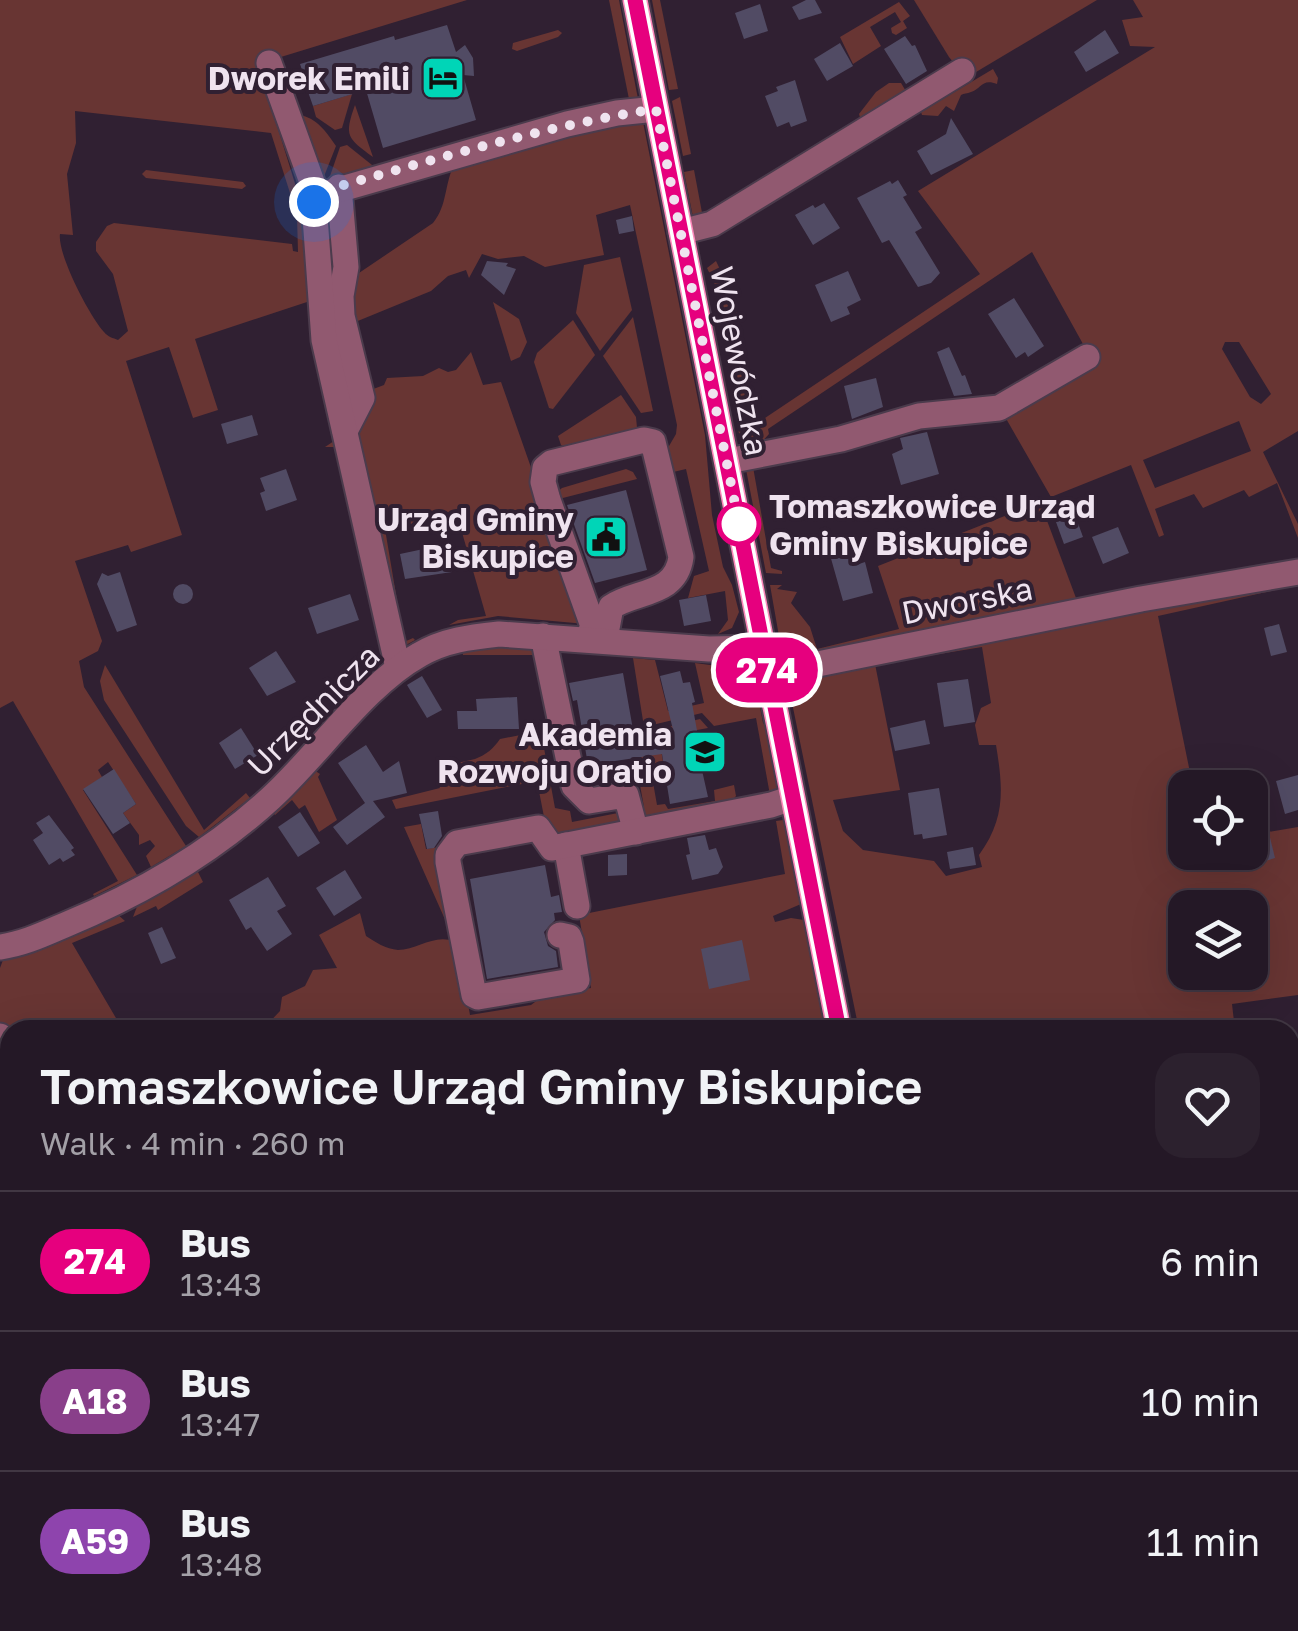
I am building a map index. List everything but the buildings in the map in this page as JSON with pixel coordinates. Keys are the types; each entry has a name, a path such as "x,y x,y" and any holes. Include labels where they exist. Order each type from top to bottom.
{"main road":[{"name":"Wojewódzka","path":"636,0 837,1020"}],"street":[{"path":"268,63 328,191 346,266 340,296 342,316 362,398 345,431 398,668"},
{"path":"681,232 712,224 962,70"},
{"path":"328,191 568,124 656,109"},
{"path":"728,461 841,439 919,416 999,408 1087,357"},
{"path":"644,440 653,442 680,566 659,589 611,607 596,639 561,540 543,474 551,463 644,440"},
{"name":"Dworska","path":"768,674 1141,599 1298,572"},
{"name":"Urzędnicza","path":"0,947 34,938 102,909 197,856 273,797 398,668 421,653 468,636 543,636 708,649 763,648"},
{"path":"543,636 574,786 589,801 626,795 636,832"},
{"path":"560,935 569,936 577,980 474,995 448,855 457,843 538,828 552,848 792,798"},
{"path":"566,845 576,906"}],"shaded area":[{"path":"0,0 467,0 258,64 297,190 290,193 271,133 75,111 76,143 67,174 73,235 60,234 60,243 76,285 104,332 118,340 128,331 113,274 96,251 96,242 107,226 114,223 292,244 293,251 298,252 297,216 304,214 306,246 313,253 319,341 343,440 341,447 325,447 337,439 322,389 307,302 195,339 218,410 193,418 169,347 126,361 182,535 131,552 128,545 75,561 102,641 98,651 79,661 84,687 186,846 151,867 146,856 155,846 150,840 139,845 139,835 123,813 136,804 108,762 98,770 102,777 83,790 137,875 94,896 118,881 13,701 0,708"},
{"path":"609,0 619,0 638,99 629,99"},
{"path":"652,0 660,0 678,89 669,90"},
{"path":"914,0 1097,0 966,78"},
{"path":"1133,0 1298,0 1298,431 1263,452 1298,524 1298,538 1277,483 1249,497 1244,490 1203,508 1194,494 1155,509 1164,535 1159,537 1131,465 1051,497 1004,415 927,424 890,434 889,431 904,427 1012,409 1093,362 1032,252 768,429 769,434 760,444 763,447 754,447 739,434 734,371 744,368 745,424 756,424 980,274 918,191 1155,47 1130,46 1122,20 1143,17","holes":["1225,342 1239,342 1271,394 1261,404 1250,397 1222,349","1239,421 1251,451 1155,488 1143,460"]},
{"path":"899,2 910,16 903,21 907,28 896,35 892,33 891,28 901,22 895,12 870,27 881,46 853,64 840,37"},
{"path":"558,30 562,33 558,37 517,51 512,49 513,43"},
{"path":"993,69 997,84 985,83 961,95 954,111 946,106 938,116 922,115 921,112"},
{"path":"889,83 901,83 907,93 861,121 859,114 876,92"},
{"path":"352,94 342,128 335,130 316,117 313,106"},
{"path":"680,97 691,154 683,156 672,101"},
{"path":"355,105 373,157 350,136"},
{"path":"298,115 316,122 336,146 321,184"},
{"path":"643,122 705,435 712,515 723,567 739,612 732,628 718,634 728,620 725,591 688,598 694,576 709,571 686,469 669,473 665,453 677,425 630,205 596,215 604,255 545,267 524,256 498,259 482,254 469,278 466,270 448,276 431,291 348,325 356,275 433,223 455,163 576,127"},
{"path":"347,145 377,169 328,182 340,147"},
{"path":"146,170 243,182 246,186 242,189 146,178 142,174"},
{"path":"694,170 703,218 693,217 684,172"},
{"path":"620,257 632,310 600,351 576,313 584,265"},
{"path":"716,261 735,301 744,359 733,360 721,297 707,268"},
{"path":"493,302 519,319 527,342 520,357 511,361"},
{"path":"633,317 653,411 641,413 603,356"},
{"path":"573,320 595,355 553,409 549,408 534,362 537,353"},
{"path":"471,352 483,385 501,382 586,624 498,616 449,625 486,616 457,515 385,529 404,642 415,640 406,645 400,643 354,426 368,391 384,385 387,378 423,376 439,368 456,370"},
{"path":"621,395 636,417 637,428 561,445 558,436"},
{"path":"893,419 833,439 771,448"},
{"path":"745,464 753,467 771,568 782,574 766,573"},
{"path":"626,469 637,479 555,500 555,494 562,488"},
{"path":"1040,502 1076,598 1155,587 783,659 770,585 782,585 777,589 797,592 791,603 810,627 817,649 899,629 878,566"},
{"path":"1292,582 1294,586 1158,616 1190,770 1168,770 1168,870 1268,870 1268,832 1298,827 1298,995 1232,1004 1234,1020 857,1020 789,688 793,676 816,677 875,664 900,790 833,800 843,831 863,850 934,861 946,876 982,867 979,855 998,815 1000,775 996,745 979,745 975,725 981,708 991,703 982,647 891,662 891,654"},
{"path":"489,645 533,647 539,655 463,655 462,649"},
{"path":"633,658 655,660 668,711 704,703 695,663 748,670 755,681 763,723 768,729 778,793 770,795 756,718 714,726 702,713 644,727"},
{"path":"105,665 204,830 246,793 250,798 199,837 186,826 104,700 100,681"},
{"path":"700,719 708,728 659,737 664,768 651,771 657,805 665,804 668,809 715,801 714,790 734,785 736,796 729,804 645,822 640,809 644,807 638,774 632,774 629,764 642,761 638,734"},
{"path":"551,729 554,745 544,748 555,808 570,811 572,822 618,813 625,824 558,836 546,827 537,781 396,809 392,800 440,788 438,774 446,766 479,757 500,739"},
{"path":"314,770 320,774 337,820 319,832 305,805 299,809 292,800 275,815 272,811"},
{"path":"776,821 788,824 801,904 773,916 775,922 804,920 828,1020 271,1020 280,1011 282,997 305,986 313,970 337,968 319,935 360,913 366,936 389,948 405,949 440,939 455,942 404,827 421,824 426,849 439,847 470,1015 531,1005 543,996 591,988 579,915 785,874"},
{"path":"196,868 203,882 158,910 156,906 133,917 138,904"},
{"path":"117,914 125,921 72,943 117,1020 0,1020 3,960"}],"bus line":[{"name":"274","path":"635,0 837,1020"}],"place":[{"name":"Dworek Emili","path":"443,78"},
{"name":"Tomaszkowice Urząd Gminy Biskupice","path":"739,524"},
{"name":"Urząd Gminy Biskupice","path":"606,537"},
{"name":"Akademia Rozwoju Oratio","path":"705,752"}],"route":[{"path":"314,202 326,190 516,138 617,113 656,109 739,524"}]}
